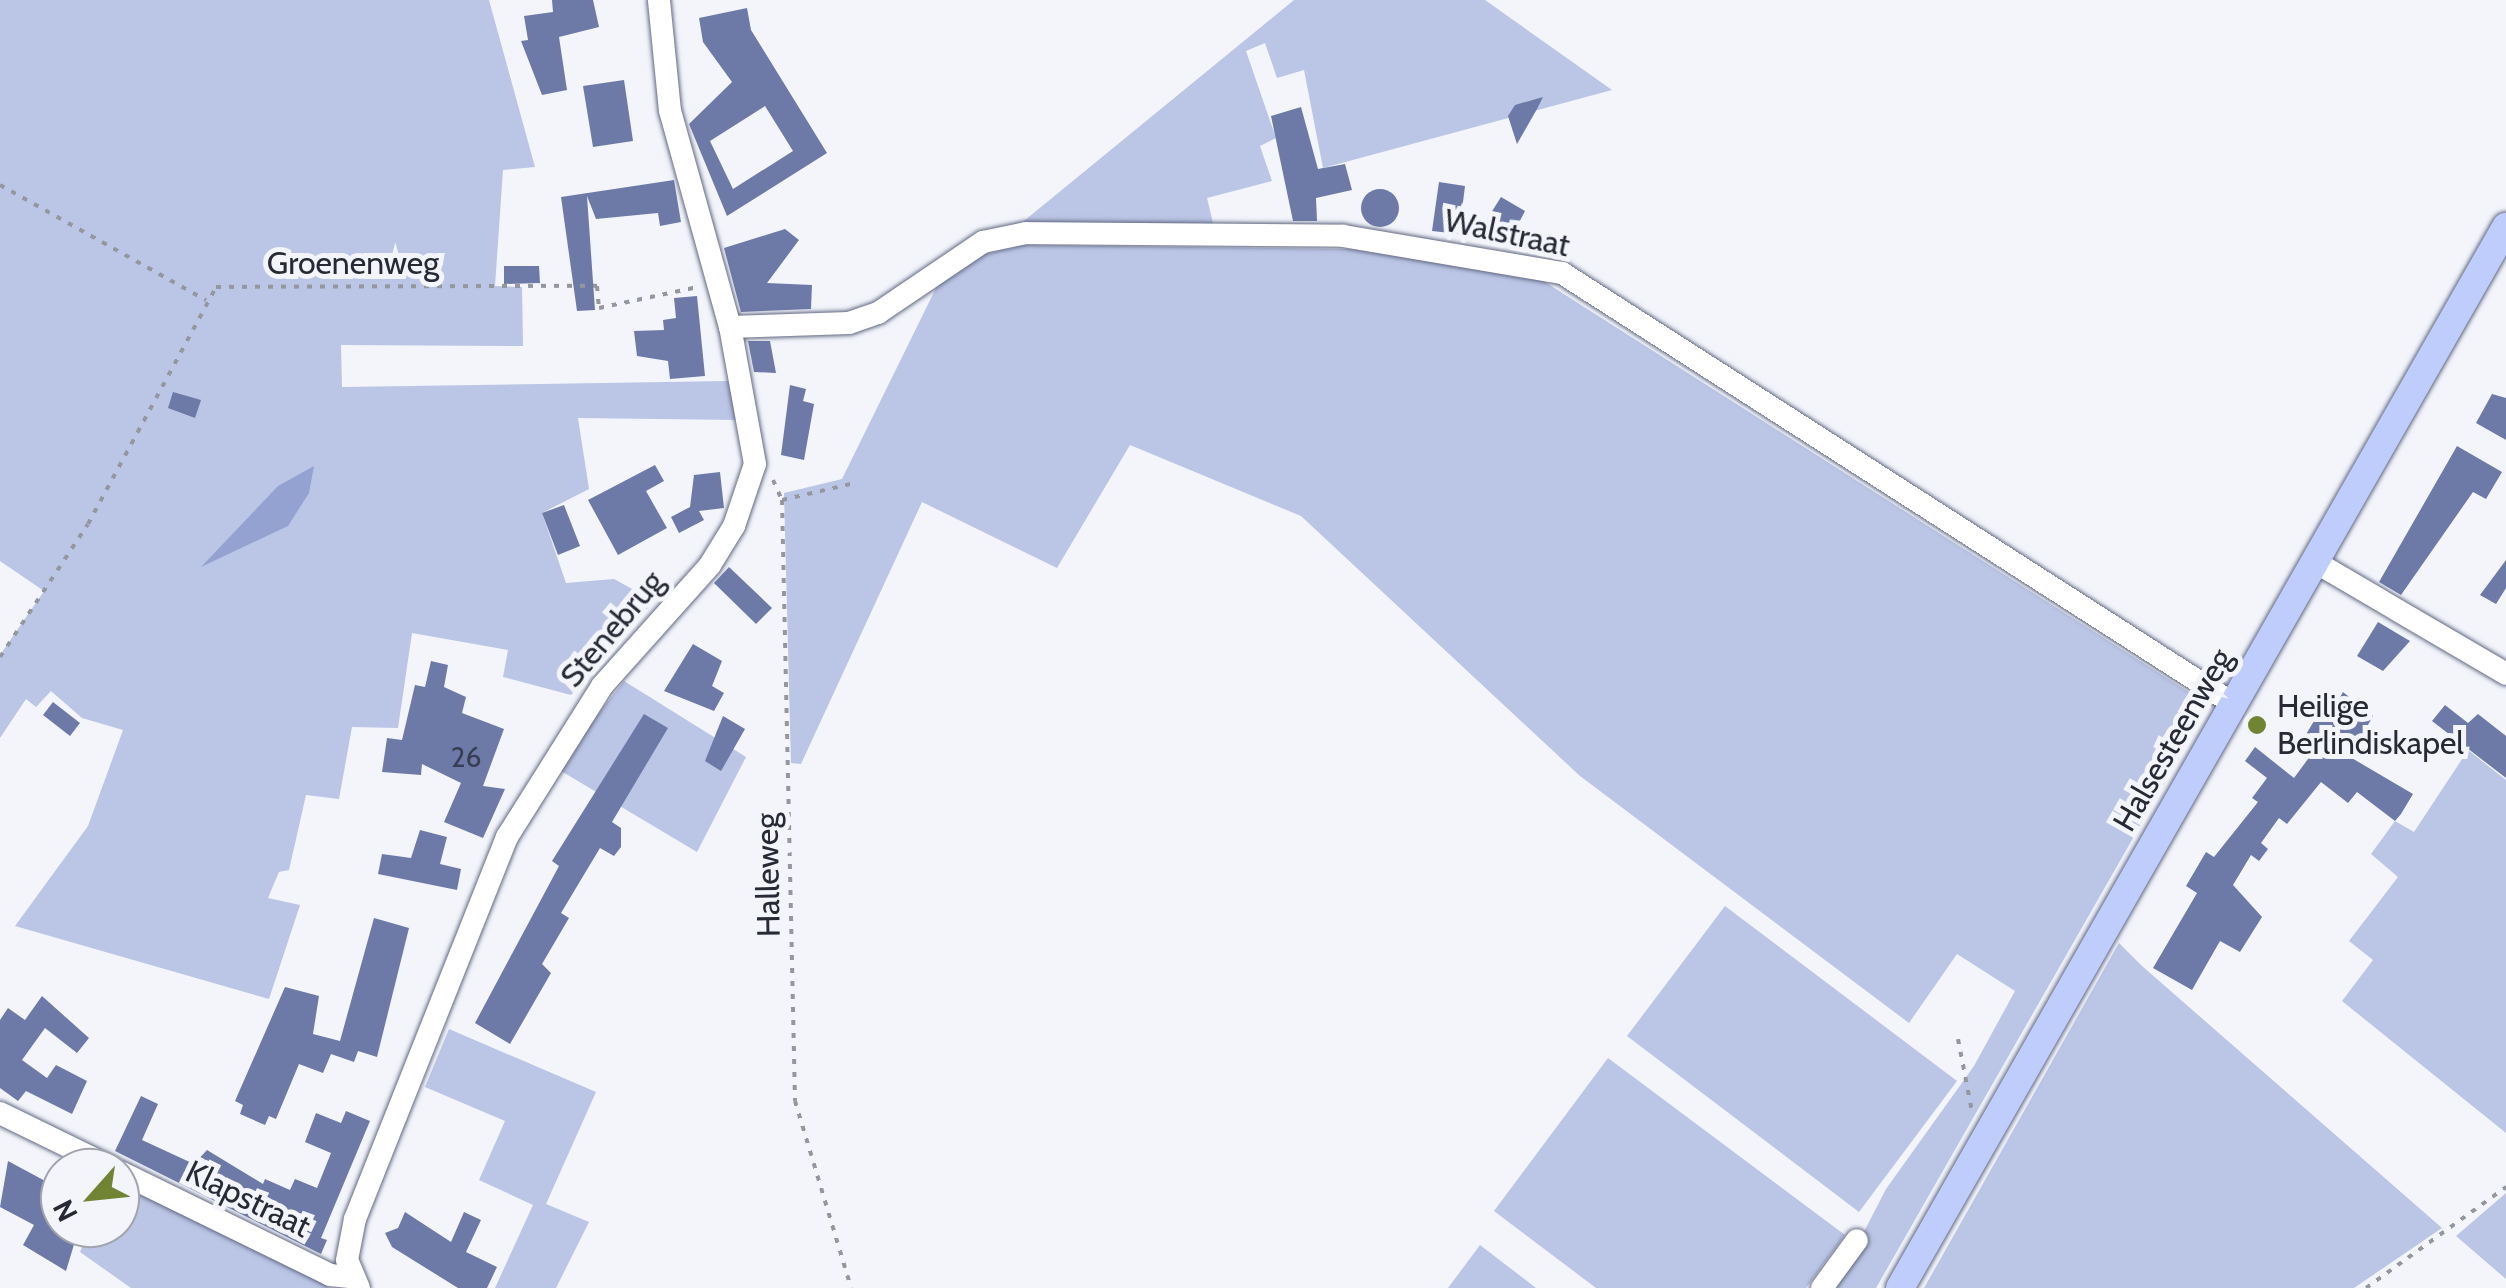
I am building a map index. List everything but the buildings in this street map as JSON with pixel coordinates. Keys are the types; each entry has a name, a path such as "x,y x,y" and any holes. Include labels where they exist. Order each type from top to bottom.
{"main road":[{"name":"Halsesteenweg","path":"1900,1288 2505,231"}],"street":[{"name":"Stenebrug","path":"354,1283 355,1219 507,837 602,686 710,565 734,526 754,464 730,327 670,111 658,0"},
{"name":"Walstraat","path":"730,327 849,323 878,313 983,242 1026,233 1343,236 1562,272 2232,704"},
{"path":"2317,562 2506,674"},
{"path":"0,1112 73,1148"},
{"name":"Klapstraat","path":"140,1182 330,1275 354,1283"},
{"path":"1822,1288 1858,1240"}],"path":[{"path":"0,185 206,300 88,524 0,656"},
{"name":"Groenenweg","path":"206,300 216,287 598,286 599,308 718,284"},
{"path":"754,464 782,500 851,484"},
{"name":"Halleweg","path":"782,500 795,1101 852,1288"},
{"path":"1958,1039 1968,1107 1991,1128"},
{"path":"2366,1288 2506,1186"}],"shaded area":[{"path":"0,0 489,0 535,167 503,170 495,286 522,287 523,346 341,345 342,387 728,381 738,420 578,418 589,489 542,513 566,583 614,579 654,601 571,695 503,677 508,650 412,633 398,728 352,727 339,799 306,795 289,870 279,872 268,898 300,905 269,999 15,926 88,826 123,730 82,718 51,691 36,707 26,699 0,738 0,655 44,591 0,561"},
{"path":"1294,0 1485,0 1612,90 1323,168 1304,70 1277,78 1265,43 1246,51 1276,138 1260,146 1272,181 1207,198 1214,227 1019,225"},
{"path":"1023,245 1351,249 1537,277 2209,705 1876,1288 1835,1288 1886,1189 1974,1066 2015,991 1957,954 1909,1023 1580,776 1301,516 1130,445 1057,568 922,502 801,764 791,763 784,493 842,479 937,286 982,255"},
{"path":"314,466 309,493 288,526 201,567 278,486"},
{"path":"624,681 746,757 697,852 556,768"},
{"path":"2468,750 2506,780 2506,1133 2342,1001 2373,960 2349,941 2398,877 2371,854 2395,821 2414,832"},
{"path":"1725,906 1957,1081 1859,1212 1627,1036"},
{"path":"2119,943 2442,1228 2354,1288 1924,1288"},
{"path":"449,1029 596,1092 546,1204 589,1222 556,1288 495,1288 533,1205 479,1180 505,1121 425,1087"},
{"path":"1608,1058 1845,1235 1806,1288 1596,1288 1494,1211"},
{"path":"140,1191 312,1270 329,1288 131,1288 80,1252 82,1248 140,1248"},
{"path":"2506,1193 2506,1279 2456,1236"},
{"path":"1480,1245 1536,1288 1448,1288"}],"place":[{"name":"Heilige Berlindiskapel","path":"2257,725"}]}
